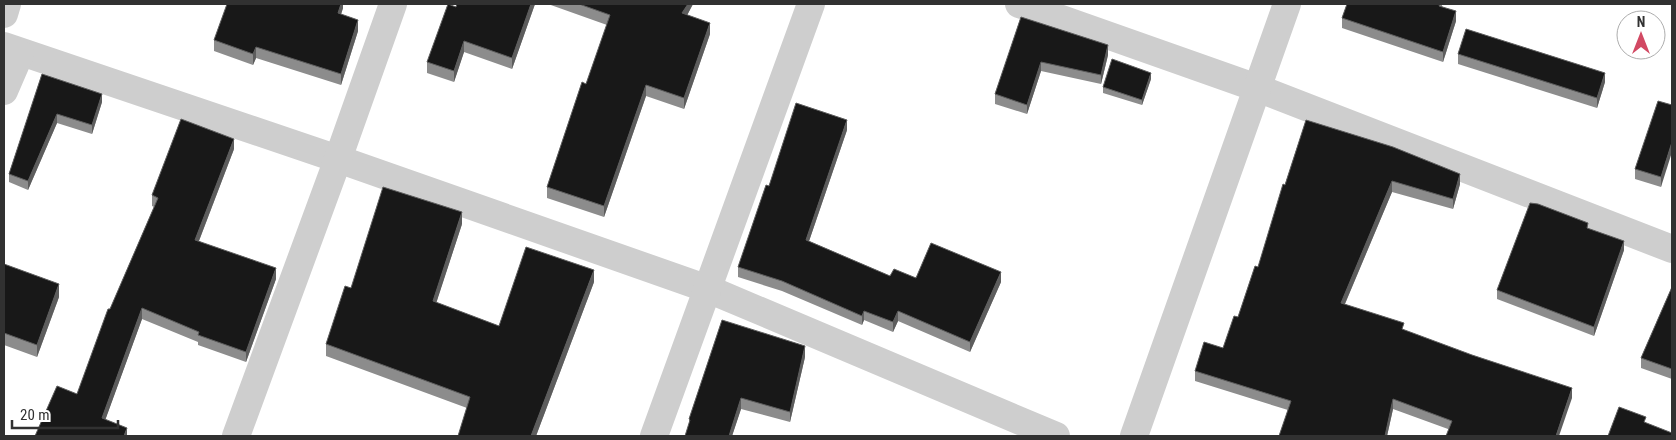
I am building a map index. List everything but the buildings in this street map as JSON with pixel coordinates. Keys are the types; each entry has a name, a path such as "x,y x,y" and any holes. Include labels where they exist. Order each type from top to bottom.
{"street":[{"path":"4,14 7,4"},
{"path":"236,436 393,4"},
{"path":"654,436 811,4"},
{"path":"1019,4 1257,88 1672,249"},
{"path":"1134,436 1287,4"},
{"path":"4,46 338,159 708,289 1056,436"},
{"path":"4,46 20,54 4,91"}]}
